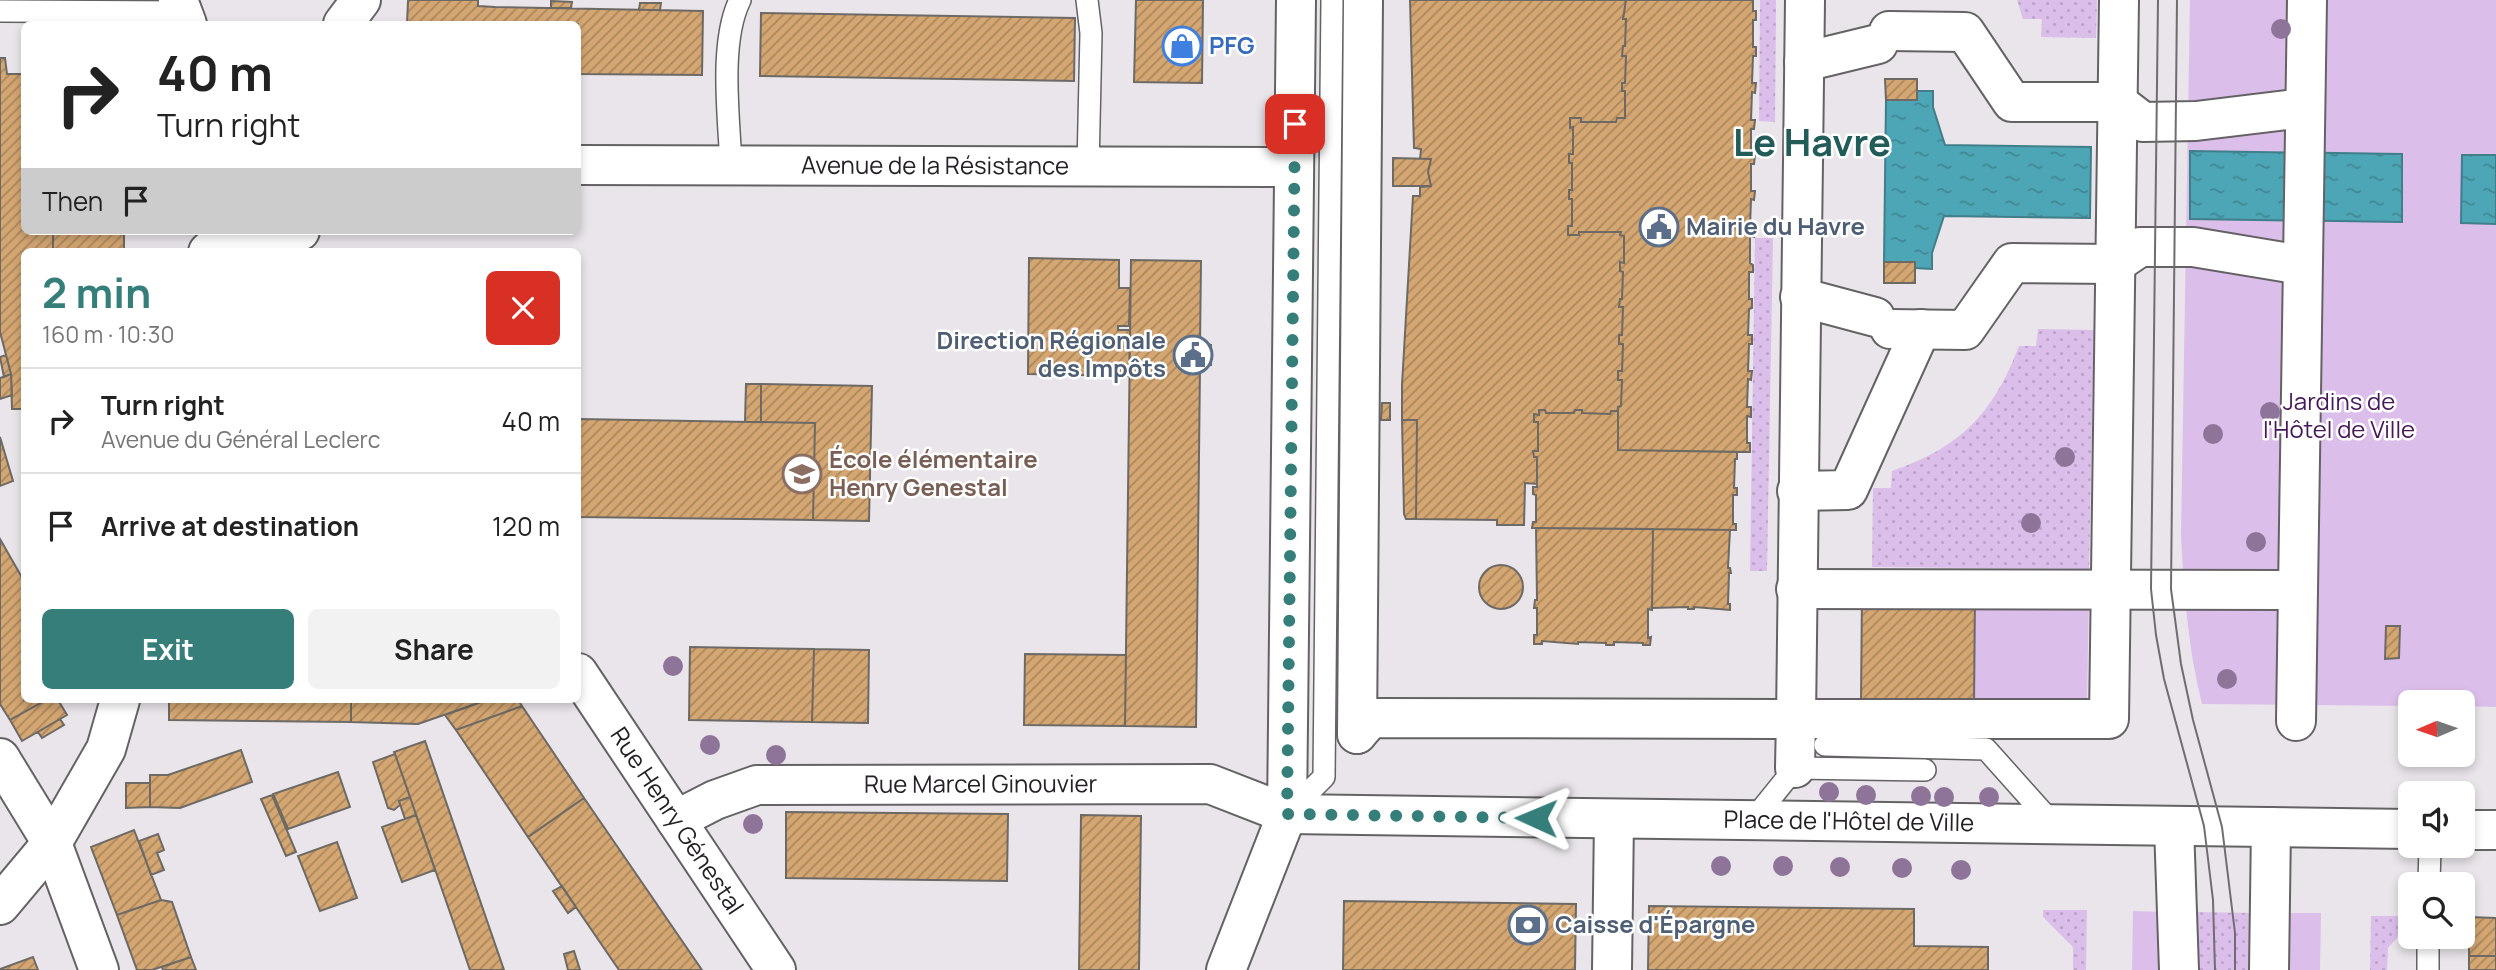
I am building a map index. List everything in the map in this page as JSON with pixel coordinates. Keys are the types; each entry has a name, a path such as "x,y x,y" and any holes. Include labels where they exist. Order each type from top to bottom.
{"street":[{"path":"345,21 361,0"},
{"path":"1226,970 1287,814 1296,0"},
{"path":"1363,0 1357,734 1371,718 2109,719 2119,0"},
{"path":"1795,768 1805,0"},
{"path":"2295,721 2307,0"},
{"path":"1804,62 1898,26 1965,32 2012,102 2117,102 2143,122 2196,121 2304,107"},
{"name":"Avenue de la Résistance","path":"581,164 1294,167"},
{"path":"221,239 295,240"},
{"path":"1800,297 1895,325 1965,330 2012,263 2115,264 2140,247 2193,247 2302,265"},
{"path":"1797,491 1848,490 1895,325"},
{"path":"1796,589 2111,587 2298,590"},
{"name":"Rue Henry Génestal","path":"581,678 776,970"},
{"path":"0,905 52,843 106,749 119,703"},
{"path":"0,758 52,843 99,970"},
{"name":"Rue Marcel Ginouvier","path":"676,820 715,800 757,785 1210,784 1287,814"},
{"name":"Place de l'Hôtel de Ville","path":"1287,814 2398,829"},
{"path":"1612,970 1614,819"},
{"path":"2174,826 2179,970"},
{"path":"2269,970 2271,827"},
{"path":"2475,830 2496,830"}],"lane":[{"path":"731,166 728,63 731,18 740,0"},
{"path":"1087,0 1091,33 1088,167"},
{"path":"1287,814 1324,777 1332,0"},
{"path":"0,10 183,12"},
{"path":"1825,745 1986,749 2054,825"},
{"path":"1753,820 1795,768 1925,770"},
{"path":"2428,949 2428,970"}],"green space":[{"path":"1760,0 1776,0 1775,122 1759,121"},
{"path":"2017,0 2097,0 2096,38 2041,37 2042,19 2023,19"},
{"name":"Jardins de l'Hôtel de Ville","path":"2190,0 2496,0 2496,707 2475,706 2475,690 2398,690 2398,706 2202,704 2187,621 2181,536"},
{"path":"1755,238 1773,238 1767,571 1750,571"},
{"path":"2038,329 2094,330 2089,569 1872,567 1873,488 1891,488 1892,471 1937,451 1972,425 1998,391 2019,346 2036,346"},
{"path":"1877,597 2089,600 2087,699 1876,697"},
{"path":"2043,910 2087,910 2086,970 2073,970 2073,947 2043,917"},
{"path":"2133,911 2163,912 2167,970 2132,970"},
{"path":"2189,912 2256,913 2255,970 2192,970"},
{"path":"2281,913 2321,913 2320,970 2280,970"},
{"path":"2371,916 2398,916 2398,937 2388,948 2387,970 2370,970"}],"water":[{"path":"1917,91 1933,91 1933,107 1945,145 2091,147 2090,218 1944,216 1932,253 1932,269 1915,268 1915,262 1884,262 1886,100 1916,100"},
{"path":"2190,151 2402,154 2402,222 2190,219"},
{"path":"2462,155 2496,155 2496,224 2461,223"}],"building":[{"path":"478,0 478,6 495,7 703,11 702,75 581,74 581,21 407,21 408,1"},
{"path":"1136,0 1203,0 1202,83 1134,82"},
{"path":"1410,0 1626,0 1623,19 1626,19 1625,46 1622,56 1626,56 1625,83 1622,83 1622,91 1625,91 1625,118 1617,118 1616,122 1581,122 1581,118 1570,118 1570,128 1573,127 1573,154 1569,154 1569,163 1572,163 1572,190 1569,190 1569,199 1572,199 1572,226 1568,226 1568,235 1579,235 1579,232 1621,232 1620,235 1624,236 1624,263 1620,262 1620,271 1623,272 1622,299 1619,307 1623,307 1622,335 1619,335 1619,344 1623,344 1622,371 1618,371 1618,380 1622,380 1621,406 1618,411 1611,411 1610,414 1582,413 1582,410 1575,410 1574,413 1546,413 1545,410 1539,410 1539,415 1534,414 1534,422 1538,422 1538,451 1533,451 1534,457 1537,457 1537,484 1525,483 1524,525 1497,525 1497,520 1416,519 1417,420 1402,420 1402,385 1413,196 1420,196 1420,187 1431,186 1428,172 1431,159 1420,159 1421,149 1414,148"},
{"name":"Mairie du Havre","path":"1626,0 1753,0 1756,20 1753,20 1753,47 1756,47 1756,56 1753,56 1752,83 1756,83 1755,93 1752,92 1751,120 1755,120 1754,129 1751,129 1751,155 1755,155 1754,164 1751,164 1751,191 1755,191 1754,200 1751,199 1750,228 1754,229 1754,237 1750,236 1750,263 1753,265 1753,272 1749,272 1749,299 1752,299 1752,308 1749,309 1748,335 1752,335 1752,344 1749,344 1748,371 1752,371 1751,380 1748,379 1747,407 1751,407 1751,417 1747,416 1747,443 1750,443 1750,452 1618,450 1618,407 1621,406 1622,380 1618,380 1618,371 1622,371 1623,344 1619,344 1623,307 1619,307 1623,272 1620,271 1620,262 1624,263 1624,236 1620,235 1621,232 1579,232 1579,235 1568,235 1568,226 1572,226 1572,199 1569,199 1569,190 1572,190 1572,163 1569,163 1569,154 1573,154 1573,127 1570,128 1570,118 1581,118 1581,122 1616,122 1617,118 1625,118 1625,91 1622,91 1622,83 1625,83 1626,56 1622,56 1625,46 1626,19 1623,19"},
{"path":"551,1 572,2 571,8 551,8"},
{"path":"640,3 661,3 660,10 639,10"},
{"path":"761,13 1075,18 1074,81 760,76"},
{"path":"0,58 5,58 7,74 21,74 21,235 53,235 53,248 21,248 21,409 12,409 11,374 0,332"},
{"path":"1885,79 1917,79 1917,100 1886,100"},
{"path":"1393,158 1431,159 1428,172 1431,186 1393,186"},
{"path":"53,235 124,235 124,248 53,248"},
{"path":"1029,258 1119,260 1119,288 1130,288 1129,326 1118,326 1118,330 1130,330 1129,376 1028,374"},
{"path":"1131,260 1201,261 1200,344 1211,345 1211,365 1200,365 1196,727 1125,726"},
{"path":"1884,262 1915,262 1915,283 1884,283"},
{"path":"6,355 11,374 4,377 0,357"},
{"path":"11,374 12,395 0,399 0,378"},
{"path":"746,384 761,384 761,422 745,422"},
{"path":"761,384 872,386 869,521 813,520 815,423 761,422"},
{"path":"1382,403 1390,403 1390,420 1381,420"},
{"path":"1539,410 1545,410 1546,413 1574,413 1575,410 1582,410 1582,413 1610,414 1611,411 1618,411 1618,450 1737,452 1734,488 1737,488 1737,495 1733,495 1733,524 1736,524 1736,530 1532,528 1533,522 1536,522 1536,495 1533,494 1533,487 1537,487 1537,457 1534,457 1533,451 1538,451 1538,422 1534,422 1534,414 1539,415"},
{"path":"581,419 815,423 813,520 581,517"},
{"path":"1402,420 1417,420 1416,519 1406,519 1404,514"},
{"path":"0,437 13,481 0,486"},
{"path":"1536,528 1653,529 1652,610 1648,609 1650,645 1542,641 1542,644 1534,644 1534,635 1537,635 1537,608 1534,608 1537,600"},
{"path":"1653,529 1730,530 1730,610 1652,608"},
{"path":"0,539 21,576 21,703 41,703 10,720 0,704"},
{"path":"1501,565 1510,566 1517,571 1522,578 1522,596 1517,603 1510,608 1501,609 1492,608 1485,603 1480,596 1479,587 1480,578 1485,571 1492,566"},
{"path":"1862,591 1975,593 1974,707 1861,704"},
{"path":"2386,626 2400,626 2399,658 2385,659"},
{"path":"690,647 814,649 812,722 689,720"},
{"path":"814,649 869,650 868,723 812,722"},
{"path":"1025,654 1126,655 1125,726 1024,725"},
{"path":"41,703 60,703 67,715 22,741 10,720"},
{"path":"169,703 351,703 351,722 169,720"},
{"path":"351,703 478,703 418,724 351,722"},
{"path":"479,703 520,703 522,706 456,730 445,715"},
{"path":"522,706 584,798 528,837 456,730"},
{"path":"60,719 64,725 42,738 38,732"},
{"path":"425,741 504,970 470,970 394,752"},
{"path":"241,750 252,782 180,808 150,807 150,775 168,775"},
{"path":"395,754 410,797 399,801 400,805 394,810 388,808 373,762"},
{"path":"338,772 350,807 288,829 273,794"},
{"path":"126,783 150,783 150,807 126,808"},
{"path":"272,795 296,852 286,856 261,799"},
{"path":"410,797 416,815 405,819 399,801"},
{"path":"584,798 702,970 619,970 528,837"},
{"path":"786,812 1008,814 1007,881 786,878"},
{"path":"416,815 435,870 402,882 382,827"},
{"path":"1081,815 1141,816 1139,970 1079,970"},
{"path":"134,830 161,900 117,915 91,847"},
{"path":"158,834 164,850 157,853 164,870 151,875 139,841"},
{"path":"337,842 357,898 320,911 298,856"},
{"path":"562,886 576,907 568,913 553,891"},
{"path":"161,900 172,902 191,957 152,970 137,970 117,915"},
{"path":"1344,901 1576,904 1575,970 1343,970"},
{"path":"1649,906 1914,909 1914,946 1988,947 1988,970 1648,970"},
{"path":"2475,917 2496,918 2496,956 2469,956 2469,949 2475,949"},
{"path":"574,951 580,970 568,970 564,954"},
{"path":"2469,956 2496,956 2496,970 2469,970"},
{"path":"33,957 38,970 0,970 0,969"},
{"path":"191,957 196,970 163,970 162,967"}],"tram line":[{"path":"2158,0 2151,589 2164,679 2204,826 2213,900 2215,970"},
{"path":"2177,0 2171,589 2181,664 2222,827 2235,933 2235,970"}],"place":[{"name":"PFG","path":"1182,46"},
{"name":"Mairie du Havre","path":"1659,227"},
{"name":"Direction Régionale des Impôts","path":"1193,355"},
{"name":"École élémentaire Henry Genestal","path":"802,474"},
{"name":"Caisse d'Épargne","path":"1528,925"}],"district":[{"name":"Le Havre","path":"1812,143"}],"route":[{"path":"1295,124 1287,814 1536,818"}]}
